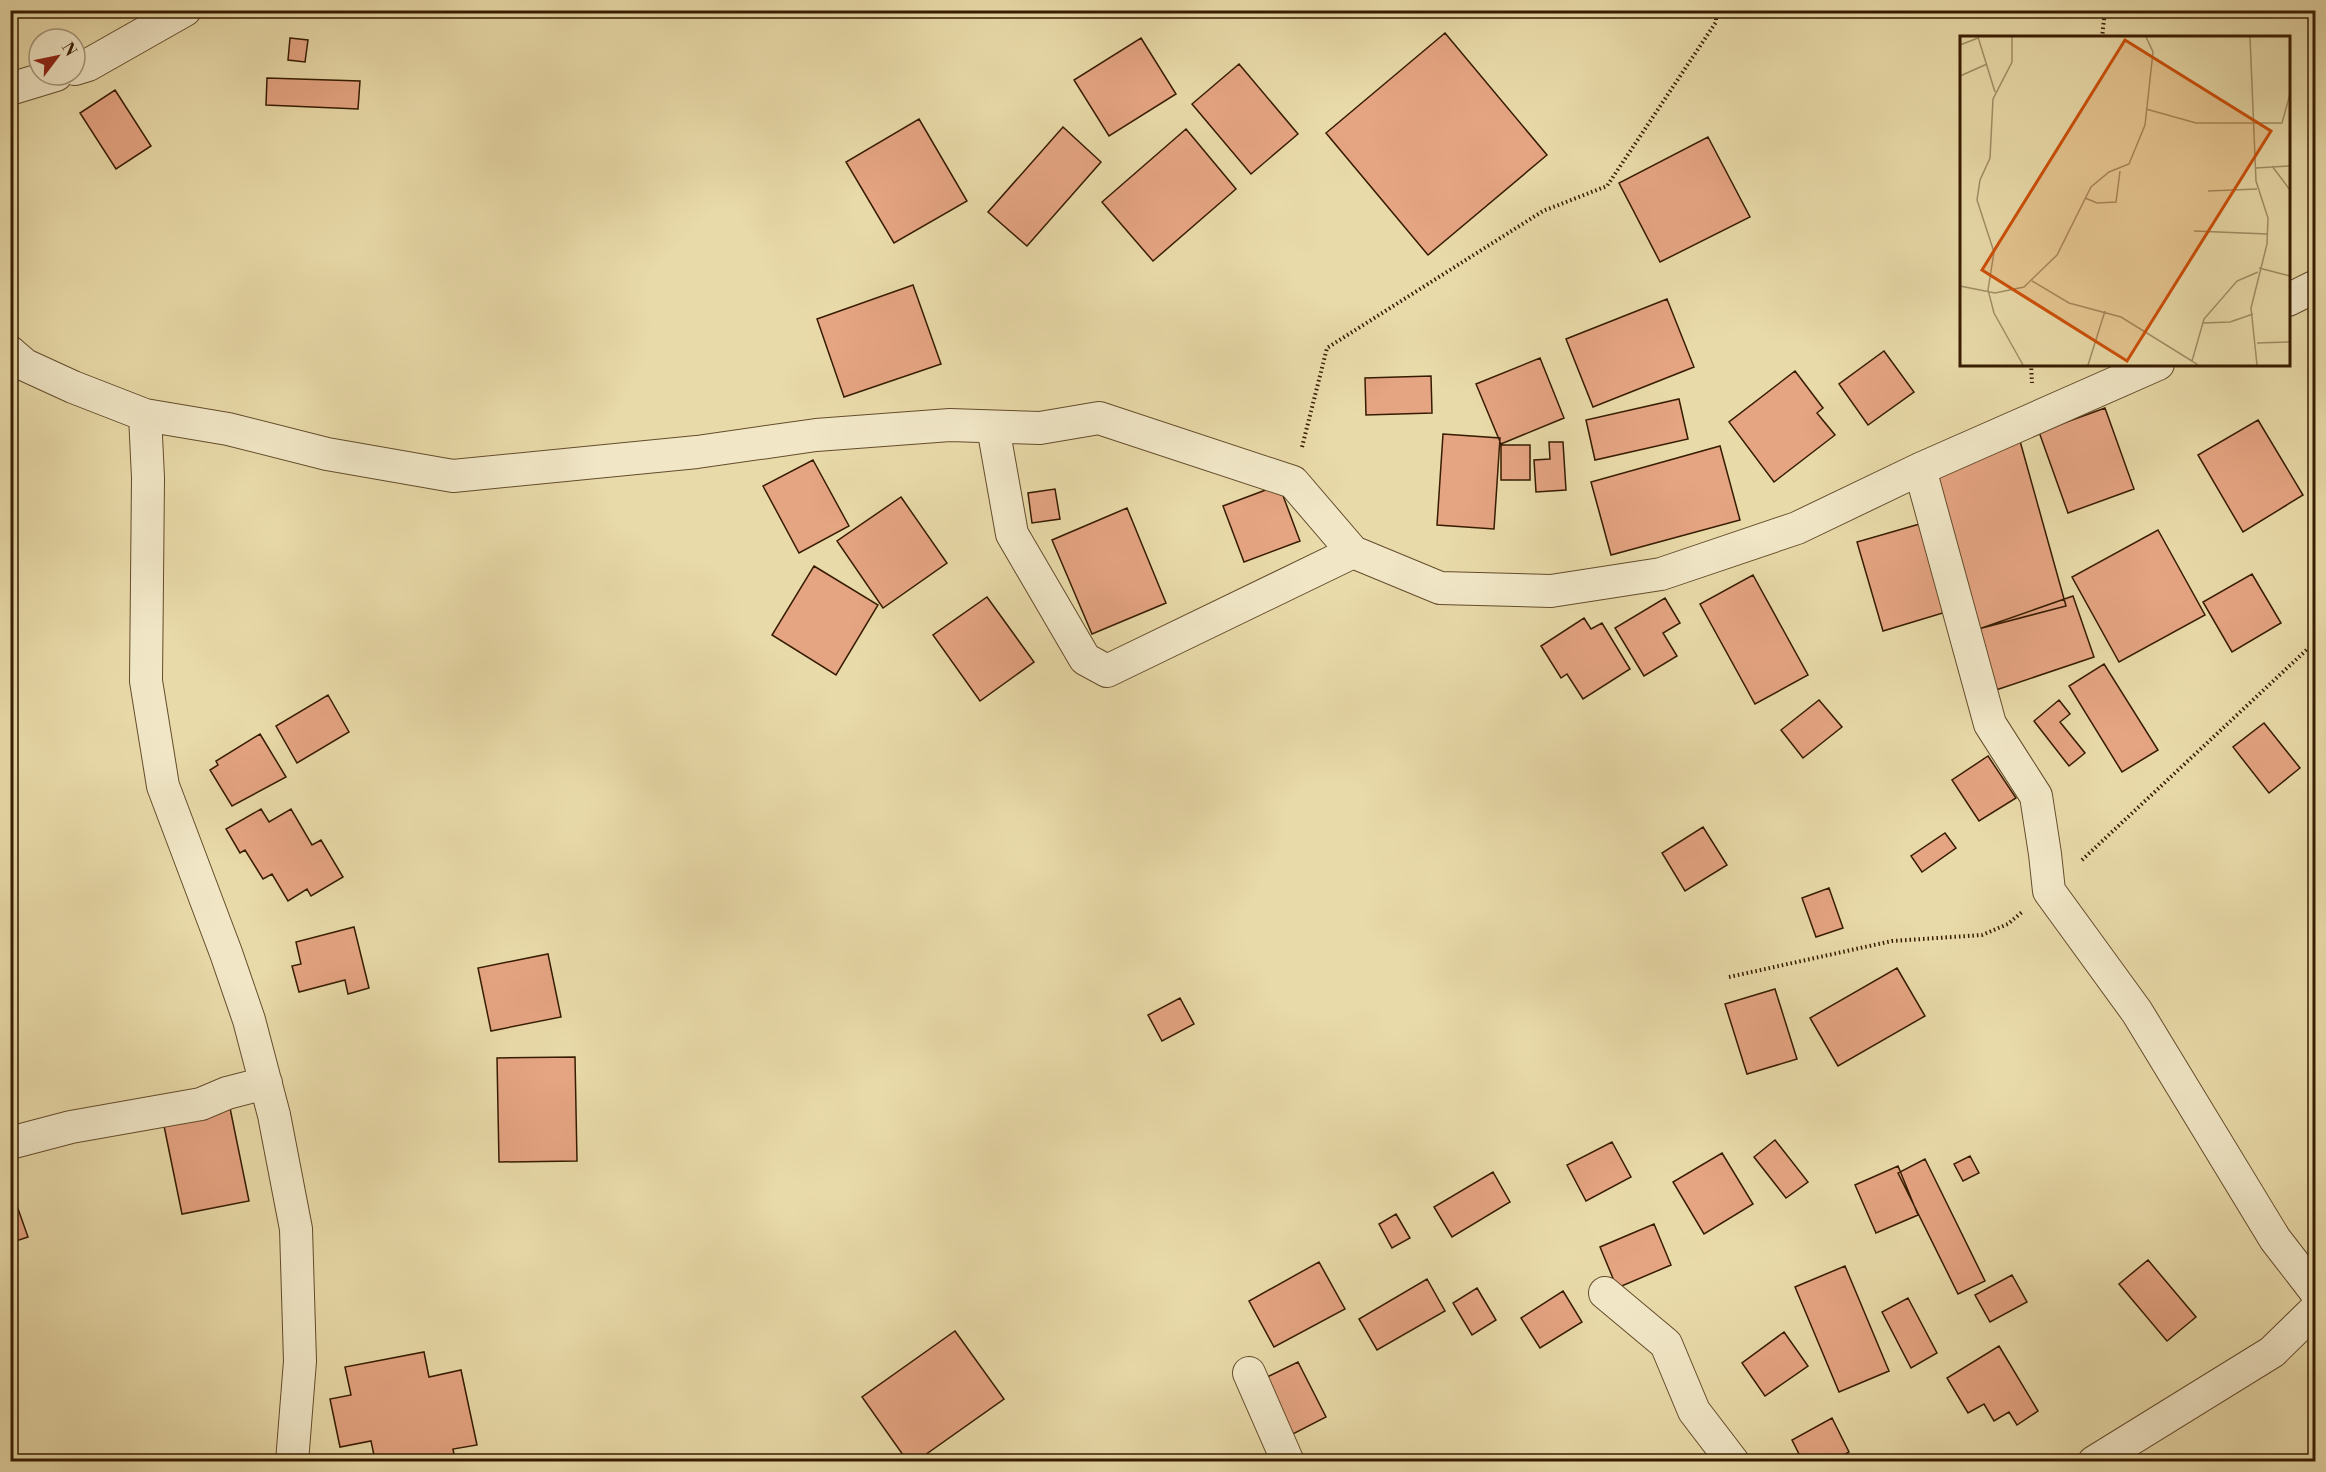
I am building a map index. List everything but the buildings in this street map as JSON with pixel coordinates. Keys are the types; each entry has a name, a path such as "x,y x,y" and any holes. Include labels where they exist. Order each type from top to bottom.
{"street":[{"path":"87,65 185,10"},
{"path":"10,89 27,84"},
{"path":"2290,299 2316,286"},
{"path":"10,352 26,365 45,374 145,415 228,429 327,454 453,476 697,452 816,435 950,425 1040,428 1099,418 1293,482 1353,552 1440,588 1551,591 1660,574 1797,528 1920,469 2153,366"},
{"path":"145,415 148,478 146,681 163,786 249,1020 266,1083 296,1229 300,1361 292,1461"},
{"path":"993,427 1012,534 1085,659 1107,671 1353,552"},
{"path":"1920,469 1990,724 2036,796 2046,854 2049,891 2136,1012 2275,1239 2316,1292"},
{"path":"10,1143 70,1127 201,1104 226,1093 266,1083"},
{"path":"1605,1293 1666,1344 1694,1411 1733,1461"},
{"path":"2094,1461 2272,1352 2316,1309"},
{"path":"1249,1373 1288,1461"}],"path":[{"path":"1293,482 1327,348 1543,211 1607,186 1716,22 1716,10"},
{"path":"2102,36 2105,10"}]}
